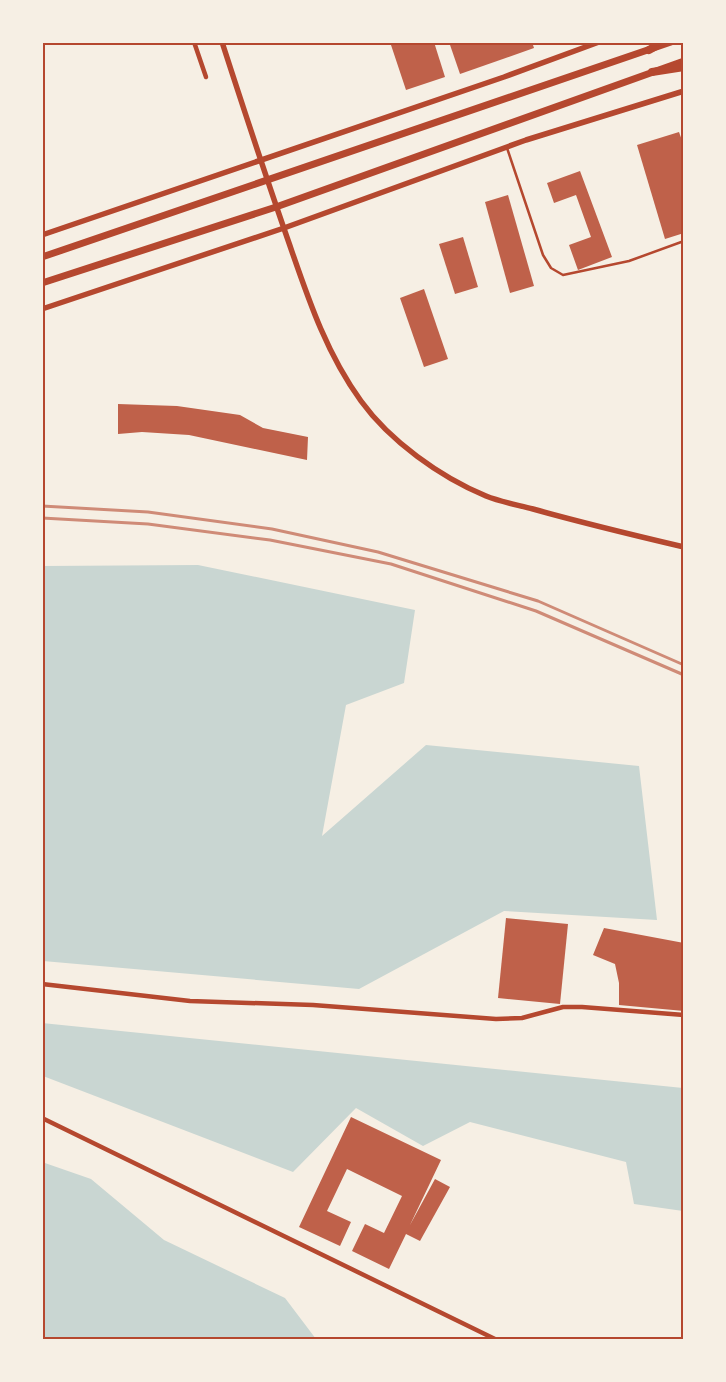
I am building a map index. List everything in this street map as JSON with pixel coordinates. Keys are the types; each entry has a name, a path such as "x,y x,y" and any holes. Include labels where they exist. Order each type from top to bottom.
{"highway":[{"path":"649,50 663,42"},
{"path":"652,72 684,67"}],"main road":[{"path":"42,257 671,42"},
{"path":"42,283 276,207 684,61"}],"street":[{"path":"194,42 206,77"},
{"path":"222,42 276,207 318,324 344,376 362,402 389,432 412,453 446,475 486,496 569,520 684,547"},
{"path":"42,235 504,78 581,45 599,42"},
{"path":"42,309 284,228 507,147 684,90"},
{"path":"42,984 190,1001 313,1005 496,1019 522,1018 563,1008 582,1006 684,1015"},
{"path":"42,1118 497,1340"}],"lane":[{"path":"507,147 543,255 551,268 563,275 629,261 684,241"}],"shaded area":[{"path":"198,565 415,610 404,683 346,705 322,836 426,745 639,766 657,920 504,911 359,989 43,961 43,566"},
{"path":"42,1023 683,1088 683,1211 634,1204 626,1162 470,1122 423,1146 356,1108 293,1172 43,1076"},
{"path":"42,1162 91,1179 164,1240 285,1298 316,1339 43,1339"}],"building":[{"path":"390,42 434,42 445,77 406,90"},
{"path":"449,42 532,42 534,48 460,74"},
{"path":"679,132 684,146 684,233 665,239 637,145"},
{"path":"580,171 612,257 578,270 569,245 591,237 576,195 554,203 547,183"},
{"path":"508,195 534,286 510,293 485,202"},
{"path":"463,237 478,287 455,294 439,244"},
{"path":"424,289 448,359 424,367 400,298"},
{"path":"118,404 177,406 240,415 263,428 308,437 307,460 189,435 142,432 118,434"},
{"path":"506,918 568,924 560,1004 498,998"},
{"path":"604,928 684,943 684,1011 619,1005 619,983 615,964 593,955"},
{"path":"351,1117 441,1160 410,1225 435,1179 450,1187 420,1241 406,1234 389,1269 352,1251 365,1224 384,1233 402,1196 347,1169 327,1211 351,1222 340,1246 299,1227"}],"railway":[{"path":"42,506 148,512 272,529 378,552 538,601 684,665"},
{"path":"42,518 148,524 270,540 391,564 536,611 684,675"}]}
